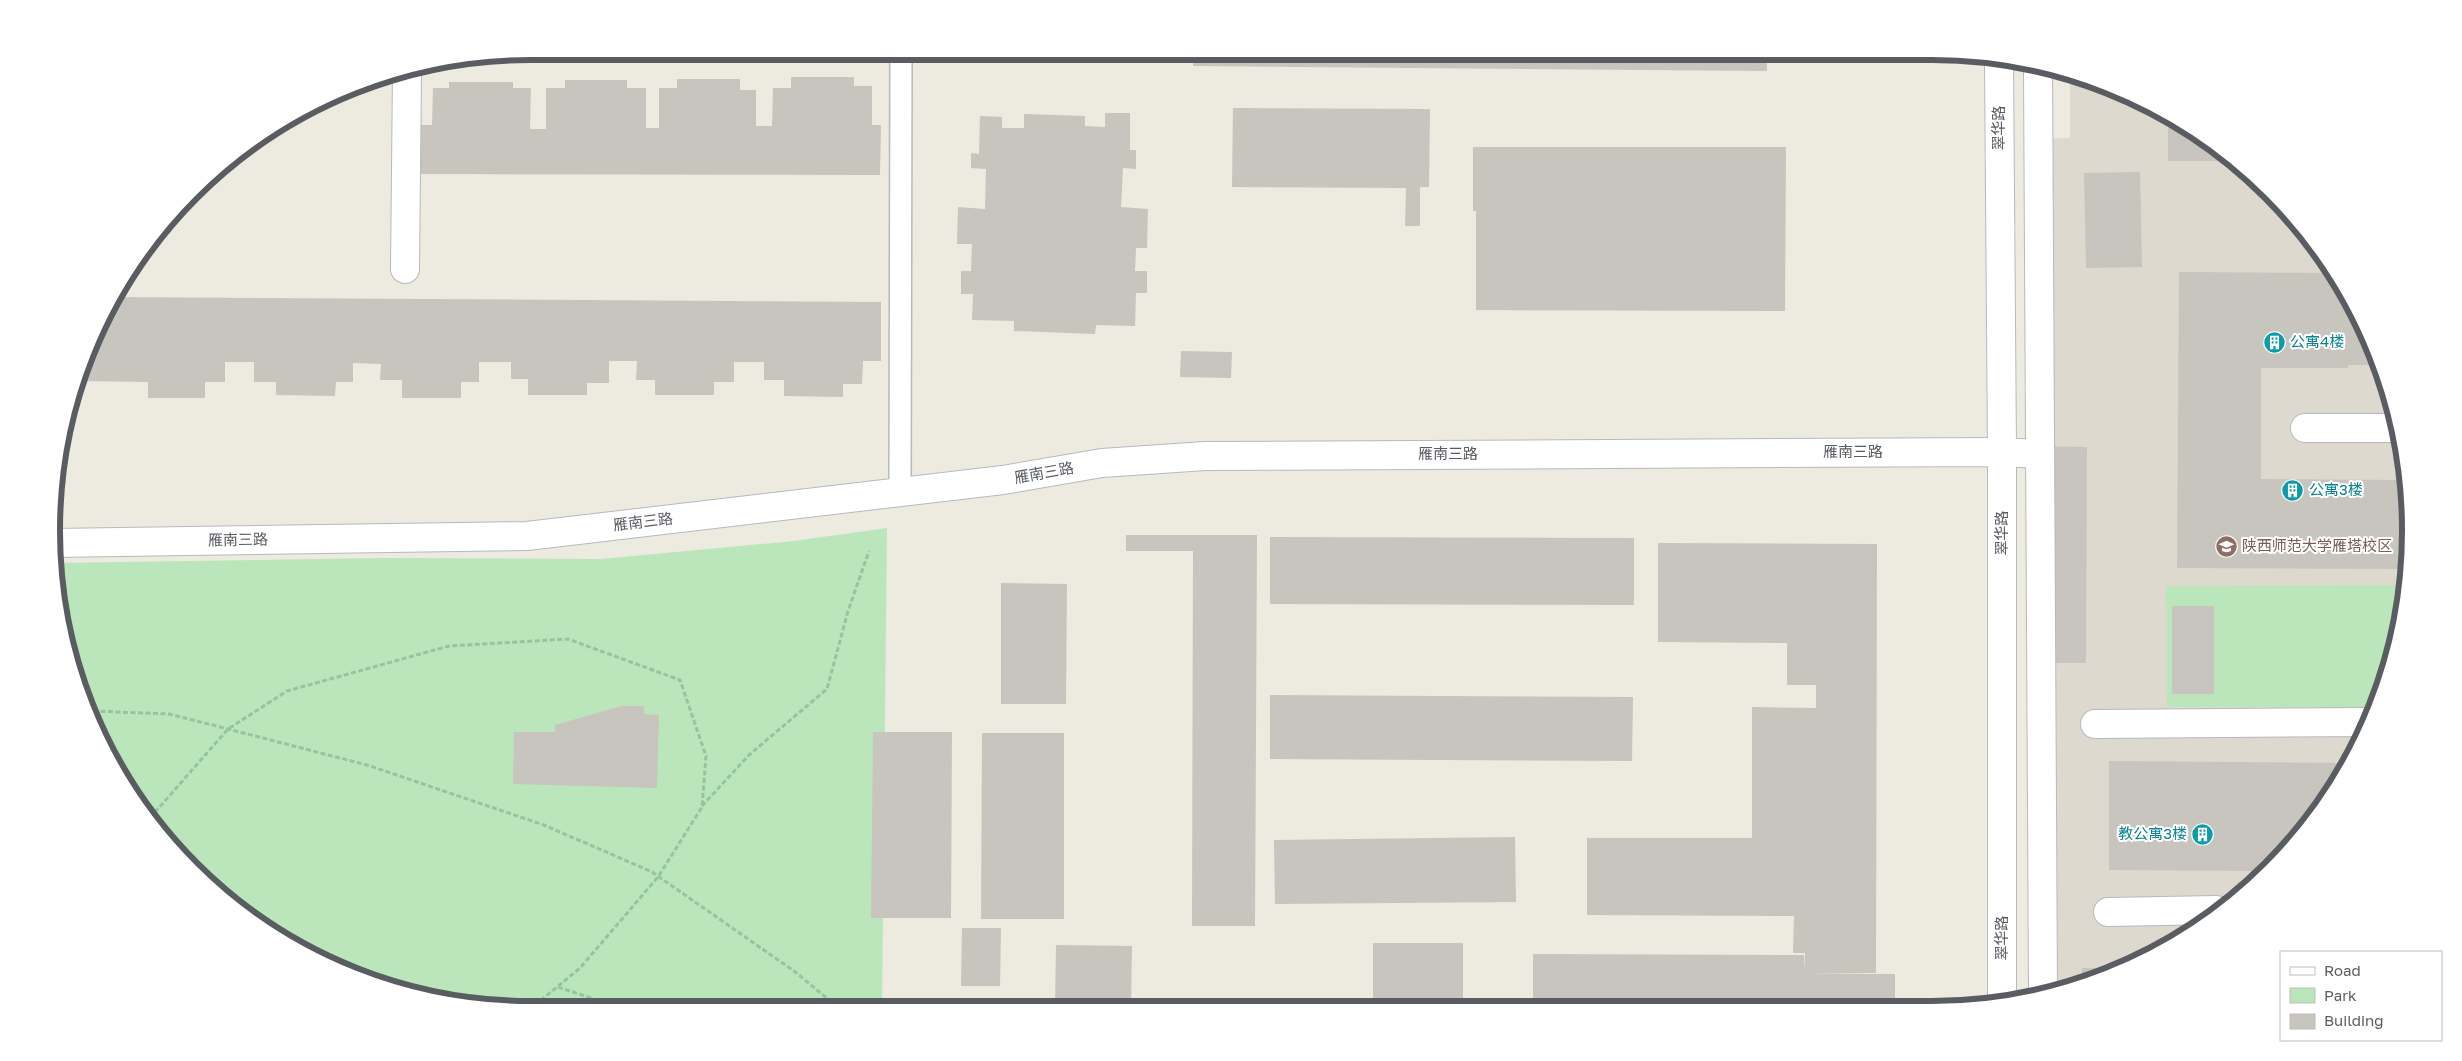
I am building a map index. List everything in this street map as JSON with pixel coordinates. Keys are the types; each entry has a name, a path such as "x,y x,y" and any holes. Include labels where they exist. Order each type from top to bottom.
{"street":[{"name":"翠华路","path":"1999,65 2002,452 2002,996"},
{"path":"2038,73 2043,987"},
{"path":"405,269 407,77"},
{"path":"2305,428 2390,428"},
{"name":"雁南三路","path":"60,543 527,536 1003,480 1102,463 1205,456 2002,452 2039,454"},
{"path":"2095,724 2361,722"},
{"path":"2108,912 2209,910"}],"lane":[{"path":"900,492 901,60"}],"path":[{"path":"540,1001 580,968 658,877 702,807 749,755 827,689 848,611 869,551"},
{"path":"154,813 228,729 287,691 449,646 568,639 680,680 706,756 702,807"},
{"path":"96,711 169,714 367,764 544,825 658,877 794,970 832,1001"},
{"path":"558,986 599,1001"}],"shaded area":[{"name":"陕西师范大学雁塔校区","path":"2070,81 2112,96 2140,109 2193,139 2242,177 2285,220 2323,269 2339,295 2366,350 2377,379 2393,439 2398,469 2402,530 2398,592 2386,652 2377,682 2366,711 2339,766 2305,817 2285,841 2242,884 2193,922 2167,938 2112,965 2054,985 2034,139 2070,138"}],"green space":[{"path":"887,528 882,1001 530,1001 469,997 409,985 379,976 350,965 295,938 244,904 220,884 177,841 139,792 109,739 85,682 69,622 61,563 385,558 601,559 794,541"},
{"path":"2399,585 2386,652 2368,707 2167,707 2166,586"}],"building":[{"path":"1193,60 1767,60 1767,71 1193,66"},
{"path":"791,77 854,77 854,86 872,86 872,125 881,125 880,175 420,174 421,125 432,125 433,88 449,88 449,82 513,82 513,88 531,88 530,129 546,129 546,88 565,88 565,80 627,80 627,88 646,88 646,128 659,128 659,88 677,88 677,79 740,79 740,90 756,90 756,126 772,126 773,88 791,88"},
{"path":"1233,108 1430,109 1429,187 1420,187 1420,226 1405,226 1406,188 1232,187"},
{"path":"1105,113 1130,113 1130,150 1136,150 1136,169 1123,168 1121,207 1148,209 1147,248 1136,248 1135,271 1147,271 1147,293 1136,293 1135,326 1096,325 1095,334 1014,331 1014,321 972,320 973,294 961,294 961,271 971,271 972,244 957,244 958,207 985,209 986,169 971,168 971,153 979,154 980,116 1002,117 1002,128 1024,128 1024,114 1085,116 1085,126 1105,127"},
{"path":"2168,124 2223,161 2168,161"},
{"path":"1473,147 1786,147 1785,311 1476,310 1476,211 1473,211"},
{"path":"2140,172 2142,267 2086,268 2084,173"},
{"path":"2179,272 2325,273 2353,322 2372,365 2348,365 2348,368 2261,368 2261,479 2399,480 2402,530 2400,569 2177,568"},
{"path":"122,297 881,302 881,361 863,361 862,384 843,384 843,397 784,396 784,380 764,380 764,362 734,362 734,382 714,382 714,395 655,395 655,380 636,380 637,361 609,361 609,383 587,383 587,395 528,395 528,379 511,379 511,362 479,362 479,382 461,382 461,398 402,398 402,380 380,380 381,364 353,363 353,382 336,382 335,396 276,395 276,382 254,382 254,362 225,362 225,382 205,382 205,398 148,398 148,382 84,381 96,350"},
{"path":"1181,351 1232,352 1231,378 1180,377"},
{"path":"2033,446 2087,447 2086,663 2032,663"},
{"path":"1126,535 1257,535 1255,926 1192,926 1193,551 1126,551"},
{"path":"1270,537 1634,538 1634,605 1270,604"},
{"path":"1658,543 1877,544 1876,973 1804,974 1895,974 1895,1001 1533,1001 1533,954 1804,955 1805,971 1805,953 1793,953 1794,916 1587,915 1587,838 1752,838 1752,707 1816,708 1816,685 1787,685 1787,643 1658,642"},
{"path":"1001,583 1067,584 1066,704 1001,704"},
{"path":"2172,606 2214,606 2214,694 2172,694"},
{"path":"1270,695 1633,697 1632,761 1270,759"},
{"path":"621,706 644,706 644,714 659,715 657,788 513,784 514,732 555,732 555,725"},
{"path":"873,732 952,732 951,918 871,918"},
{"path":"982,733 1064,733 1064,919 981,919"},
{"name":"教公寓3楼","path":"2109,761 2341,763 2305,817 2256,871 2109,870"},
{"path":"1515,837 1516,902 1275,904 1274,840"},
{"path":"962,928 1001,928 1000,986 961,986"},
{"path":"1373,943 1463,943 1463,1001 1373,1001"},
{"path":"1056,945 1132,946 1131,1001 1055,1001"},
{"path":"2082,968 2104,968 2083,976"}],"place":[{"name":"公寓4楼","path":"2274,342"},
{"name":"公寓3楼","path":"2293,490"},
{"name":"陕西师范大学雁塔校区","path":"2226,546"},
{"name":"教公寓3楼","path":"2203,834"}]}
